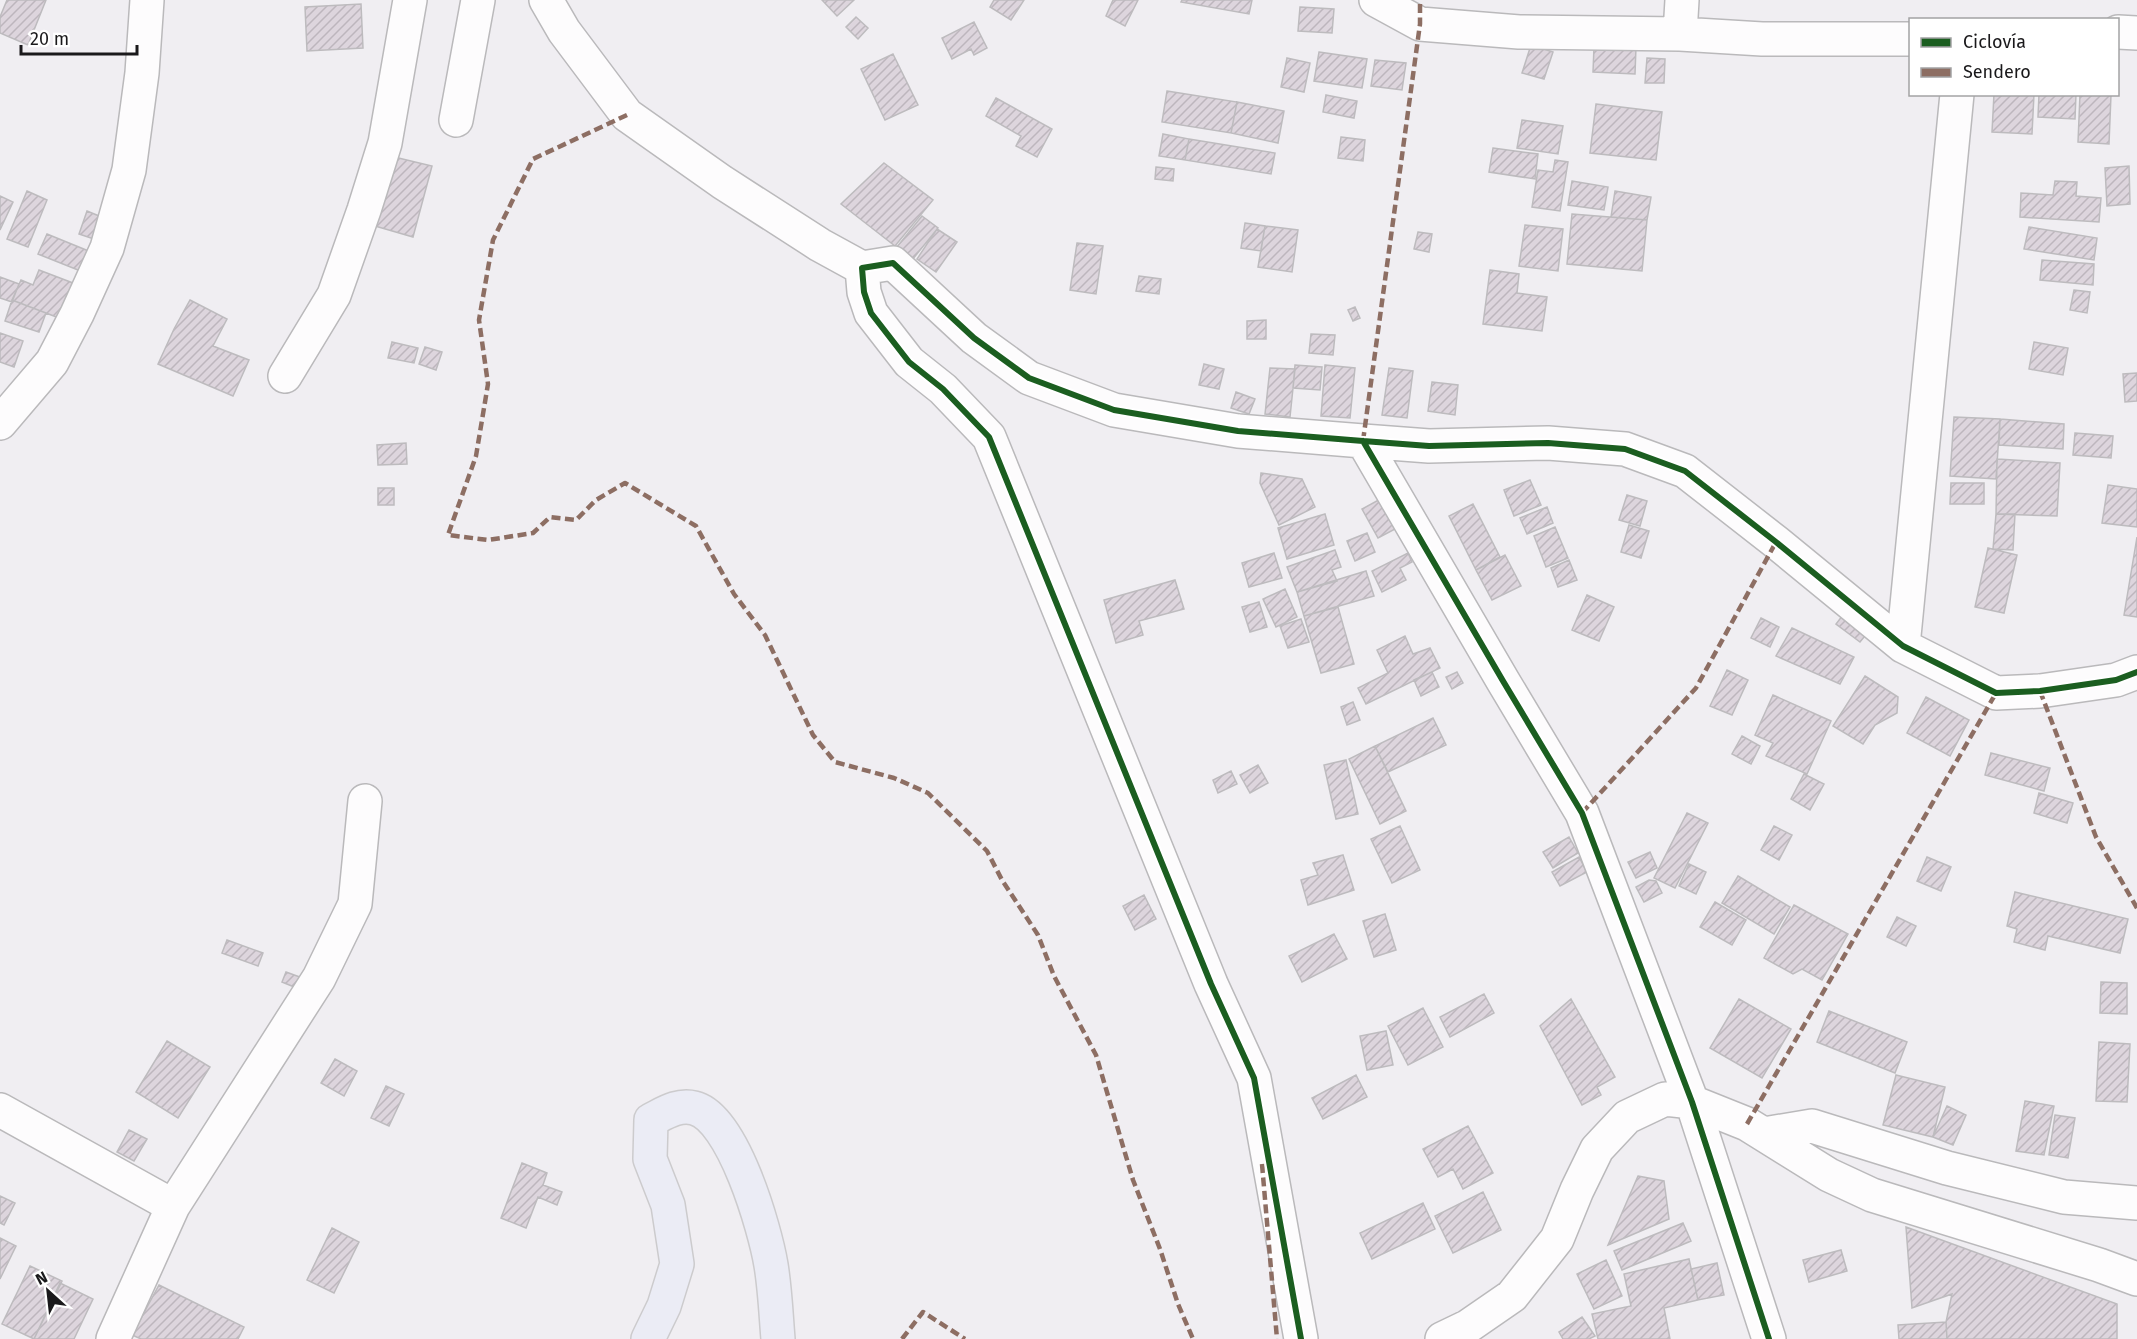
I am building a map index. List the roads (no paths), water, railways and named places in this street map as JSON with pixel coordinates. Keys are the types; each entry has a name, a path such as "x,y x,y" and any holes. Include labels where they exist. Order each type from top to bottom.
{"main road":[{"path":"648,1339 664,1306 677,1264 668,1205 650,1159 651,1120 675,1107 695,1108 719,1125 739,1163 752,1193 771,1264 778,1339"}],"street":[{"path":"0,423 52,362 107,248 129,170 142,73 147,0"},
{"path":"285,376 334,295 364,210 385,143 410,0"},
{"path":"456,120 478,0"},
{"path":"546,0 564,31 627,115 722,182 820,245 862,268 893,263 974,338 1029,378 1114,410 1238,431 1429,446 1548,443 1624,449 1685,471 1903,646 1996,693 2040,691 2116,680 2137,672"},
{"path":"1376,0 1420,24 1519,32 1680,34 1762,39 1909,39"},
{"path":"1680,34 1682,0"},
{"path":"2119,32 2137,33"},
{"path":"1903,646 1957,96"},
{"path":"862,268 864,292 870,313 909,362 944,389 989,437 1211,984 1254,1078 1301,1339"},
{"path":"1363,441 1582,813 1692,1102 1769,1339"},
{"path":"113,1339 173,1206 319,978 355,904 365,801"},
{"path":"1442,1339 1467,1327 1512,1296 1557,1239 1597,1149 1628,1117 1665,1100 1692,1102 1748,1124 1829,1175 1872,1195 2099,1265 2137,1279"},
{"path":"0,1110 173,1206"},
{"path":"1764,1134 1812,1126 1947,1168 2064,1197 2137,1203"},
{"path":"664,1306 665,1339"}]}
